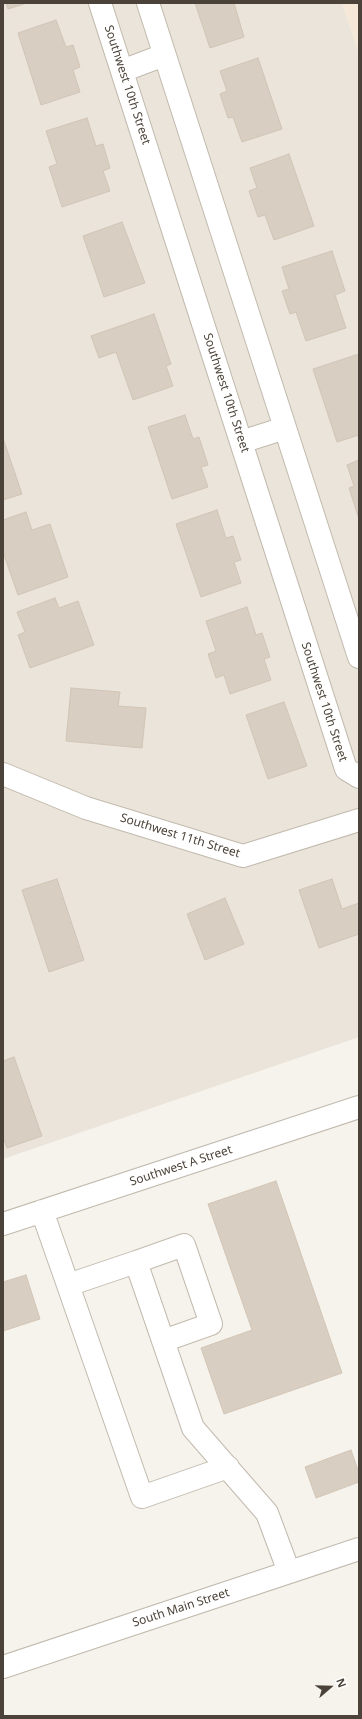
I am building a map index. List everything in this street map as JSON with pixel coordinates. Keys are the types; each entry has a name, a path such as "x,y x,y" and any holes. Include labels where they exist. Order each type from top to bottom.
{"street":[{"name":"Southwest 10th Street","path":"100,3 346,769 359,777"},
{"path":"148,3 359,657"},
{"path":"122,71 164,55"},
{"path":"241,442 285,428"},
{"name":"Southwest 11th Street","path":"3,774 86,808 243,856 359,820"},
{"name":"Southwest A Street","path":"3,1224 359,1107"},
{"path":"42,1211 142,1497 228,1467"},
{"path":"68,1286 184,1245 211,1324 163,1341"},
{"path":"136,1262 193,1428 267,1513 289,1572"},
{"name":"South Main Street","path":"3,1667 359,1549"}],"shaded area":[{"path":"3,3 342,3 359,54 359,1037 3,1159"},
{"path":"342,3 359,3 359,54"}],"building":[{"path":"6,3 27,3 8,9"},
{"path":"195,3 234,3 244,37 210,48"},
{"path":"56,20 66,47 73,45 80,67 73,70 80,92 41,105 18,33"},
{"path":"258,58 282,129 242,142 233,117 228,118 220,94 227,91 220,71"},
{"path":"87,118 96,146 103,144 110,168 103,171 110,191 62,207 49,167 57,164 46,131"},
{"path":"289,154 314,226 274,240 265,215 258,217 249,191 257,188 250,168"},
{"path":"122,222 145,283 104,297 83,236"},
{"path":"332,251 345,291 335,295 346,328 306,341 296,312 290,314 282,291 289,289 282,267"},
{"path":"154,314 171,364 166,366 173,386 133,400 116,352 99,358 91,336"},
{"path":"359,354 359,435 337,442 313,369"},
{"path":"185,415 193,439 199,437 208,465 201,467 208,487 172,499 148,427"},
{"path":"3,438 22,494 3,500"},
{"path":"359,460 359,519 349,488 354,486 347,465"},
{"path":"217,510 226,538 233,536 241,560 234,562 241,583 201,597 176,524"},
{"path":"26,512 32,530 50,524 68,577 18,595 3,552 3,520"},
{"path":"55,598 59,608 78,601 94,645 30,668 18,635 25,632 17,612"},
{"path":"247,607 256,635 262,633 270,657 264,659 271,680 230,694 224,675 216,678 208,654 216,651 206,621"},
{"path":"71,688 120,692 118,706 146,708 142,748 66,741"},
{"path":"284,702 307,766 268,779 246,715"},
{"path":"57,879 84,960 49,972 22,890"},
{"path":"332,879 342,909 359,903 359,934 319,948 299,890"},
{"path":"225,898 244,944 205,960 187,914"},
{"path":"14,1057 42,1136 7,1148 3,1137 3,1061"},
{"path":"276,1181 342,1373 224,1414 201,1348 252,1330 208,1204"},
{"path":"26,1275 40,1319 3,1331 3,1282"},
{"path":"351,1450 359,1473 359,1482 316,1498 305,1467"}]}
